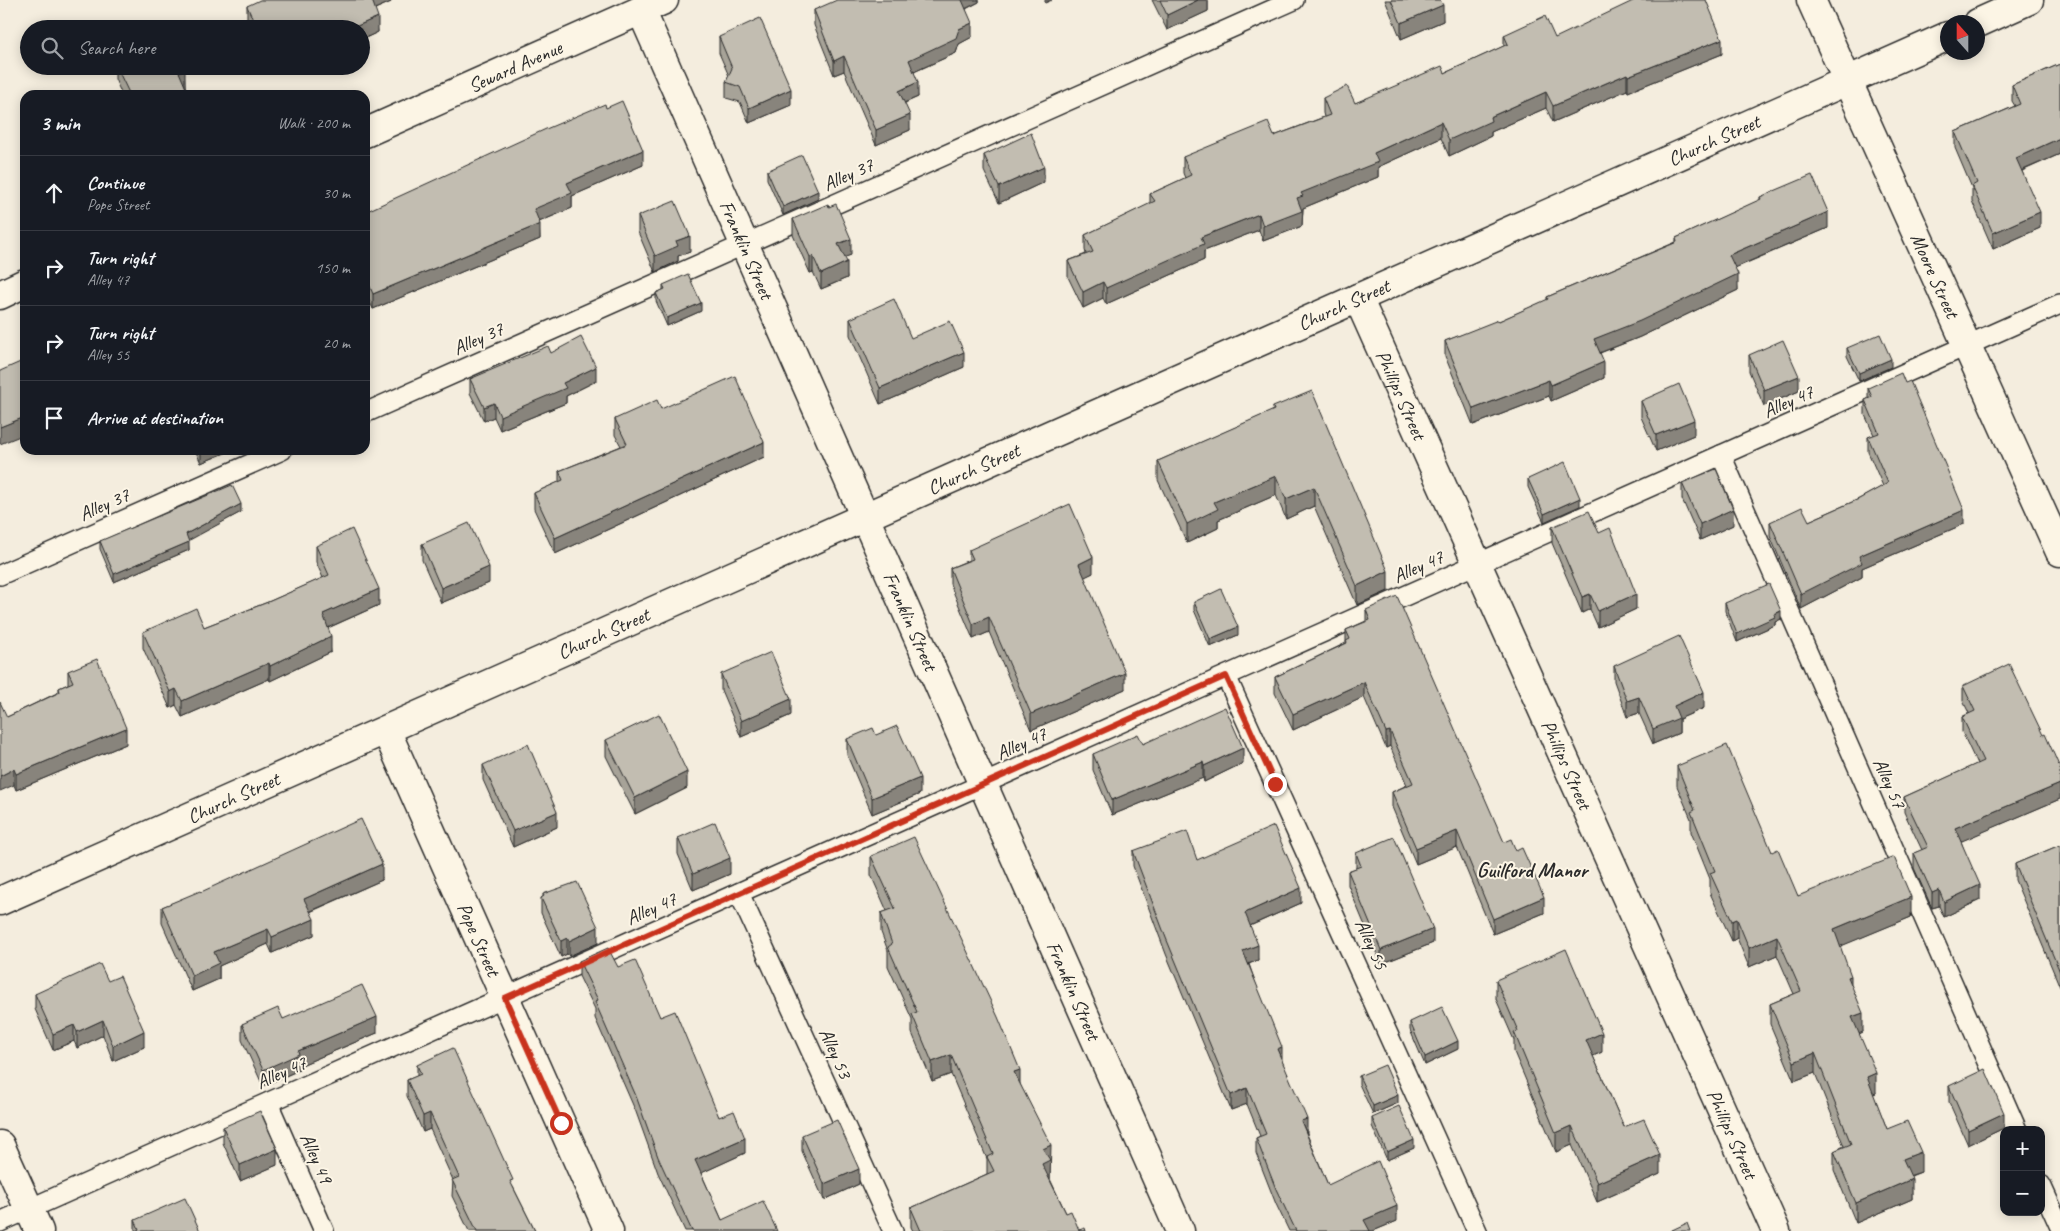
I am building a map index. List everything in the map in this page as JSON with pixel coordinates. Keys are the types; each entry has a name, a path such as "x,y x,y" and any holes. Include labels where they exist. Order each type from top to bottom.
{"street":[{"name":"Moore Street","path":"1811,0 2060,552"},
{"path":"1985,20 2029,0"},
{"name":"Franklin Street","path":"653,5 744,244 1180,1231"},
{"name":"Seward Avenue","path":"370,131 653,5"},
{"name":"Church Street","path":"0,901 1940,40"},
{"path":"0,295 20,286"},
{"name":"Phillips Street","path":"1358,298 1776,1231"},
{"name":"Pope Street","path":"386,730 609,1231"},
{"path":"0,1145 34,1220"}],"lane":[{"name":"Alley 37","path":"370,411 1294,0"},
{"name":"Alley 47","path":"0,1222 34,1220 268,1103 2060,304"},
{"name":"Alley 37","path":"0,575 271,455"},
{"name":"Alley 57","path":"1721,455 2015,1126"},
{"name":"Alley 55","path":"1226,676 1477,1231"},
{"name":"Alley 53","path":"739,893 893,1231"},
{"name":"Alley 49","path":"268,1103 324,1231"},
{"path":"2045,1194 2060,1228"}],"building":[{"path":"260,0 372,0 378,17 370,20 253,20 247,6"},
{"path":"837,0 962,0 972,23 959,29 956,38 909,60 918,82 899,91 910,115 876,130 844,56 834,61 814,10"},
{"path":"1160,0 1198,0 1167,15"},
{"path":"1391,0 1440,0 1443,5 1401,23"},
{"path":"1635,0 1706,0 1722,39 1628,76 1627,74 1553,106 1546,92 1490,117 1491,121 1449,140 1441,122 1374,153 1378,162 1301,193 1303,196 1297,198 1302,211 1263,226 1259,214 1201,237 1204,244 1106,288 1103,282 1083,292 1068,261 1093,252 1085,235 1155,201 1150,194 1191,175 1183,157 1268,122 1274,136 1330,115 1323,98 1347,86 1355,103 1442,66 1445,73 1508,44 1504,35 1545,16 1555,38"},
{"path":"760,18 791,89 749,108 740,87 726,82 732,68 719,37"},
{"path":"2060,64 2060,138 2016,158 2040,212 1993,233 1972,186 1977,183 1955,132 2020,104 2012,85"},
{"path":"120,75 180,75 187,90 128,90"},
{"path":"622,101 643,150 567,183 572,193 534,209 540,224 373,294 370,287 370,210 546,129 605,104 606,108"},
{"path":"1031,133 1044,167 999,187 984,155"},
{"path":"802,155 818,191 783,207 767,171"},
{"path":"1812,175 1828,212 1729,255 1738,274 1640,321 1594,339 1604,362 1551,385 1549,380 1473,409 1445,341 1499,321 1548,299 1547,297 1677,242 1676,238 1761,199 1760,197"},
{"path":"675,201 690,236 676,241 678,246 655,256 638,216"},
{"path":"828,204 829,207 836,204 851,239 838,244 847,262 821,274 813,256 810,257 793,219"},
{"path":"688,274 701,303 667,318 656,293 665,289 663,285"},
{"path":"894,299 911,338 950,321 964,352 880,388 850,319"},
{"path":"1880,334 1891,359 1859,373 1847,348"},
{"path":"581,337 596,367 563,383 566,388 500,416 494,403 484,407 470,379 548,346 551,353"},
{"path":"1783,340 1799,376 1764,390 1749,355"},
{"path":"20,362 20,419 0,427 0,371"},
{"path":"1901,373 1905,383 1910,381 1964,510 1859,556 1862,563 1801,594 1770,522 1802,507 1809,521 1859,499 1888,483 1868,437 1879,433 1865,400 1872,397 1868,388"},
{"path":"735,376 764,442 555,538 534,493 563,480 559,471 627,444 615,419 657,400 661,409"},
{"path":"1679,384 1694,420 1656,435 1641,401"},
{"path":"1312,391 1388,571 1357,586 1314,487 1286,499 1276,476 1214,502 1218,509 1187,524 1158,461 1274,410 1273,407"},
{"path":"1565,462 1580,498 1544,514 1528,479"},
{"path":"1716,469 1733,509 1700,524 1682,483"},
{"path":"232,485 241,504 186,534 189,542 114,574 100,541"},
{"path":"1070,504 1093,557 1079,564 1125,673 1031,714 989,617 973,624 950,568 973,559 969,550"},
{"path":"1589,511 1599,533 1610,528 1636,594 1598,611 1590,594 1582,597 1552,527"},
{"path":"469,523 489,567 441,588 422,544"},
{"path":"352,529 379,589 323,614 331,636 270,666 269,663 182,701 176,689 170,692 143,632 196,608 204,627 329,575 316,546"},
{"path":"1769,584 1781,611 1774,614 1775,617 1737,634 1725,603"},
{"path":"1221,589 1238,627 1210,639 1194,602"},
{"path":"1397,596 1504,842 1511,839 1516,851 1522,848 1544,897 1493,919 1457,831 1416,848 1392,792 1413,783 1390,731 1386,732 1364,682 1293,714 1275,677 1347,643 1346,641 1350,639 1346,630 1370,620 1366,610"},
{"path":"1679,636 1704,692 1674,706 1679,718 1653,729 1639,697 1627,701 1614,666"},
{"path":"771,652 791,699 741,721 721,674"},
{"path":"97,659 126,728 16,774 14,769 0,776 0,702 7,717 60,692 59,688 73,682 68,671"},
{"path":"2009,664 2043,735 2045,734 2060,768 2060,784 1955,828 1980,885 1944,902 1939,890 1932,893 1914,853 1928,847 1904,797 1983,761 1962,717 1975,711 1963,686"},
{"path":"1225,707 1243,748 1204,766 1203,762 1112,800 1093,754 1138,734 1143,744"},
{"path":"659,714 687,772 635,798 606,740"},
{"path":"897,726 920,778 872,798 847,739 873,728 876,735"},
{"path":"528,744 557,812 513,831 483,765"},
{"path":"1727,745 1772,852 1778,849 1798,896 1894,857 1911,897 1834,929 1851,976 1848,977 1863,1013 1852,1017 1876,1073 1867,1077 1887,1129 1907,1121 1921,1152 1903,1159 1912,1179 1856,1203 1834,1151 1851,1144 1815,1053 1794,1062 1770,1004 1801,991 1777,936 1749,948 1737,919 1732,921 1710,873 1715,871 1691,812 1695,810 1677,766"},
{"path":"361,819 382,864 304,899 314,919 272,937 268,929 214,952 219,963 192,976 162,907 201,892"},
{"path":"715,822 730,858 693,874 678,838"},
{"path":"1274,826 1301,888 1245,913 1258,945 1243,951 1282,1047 1277,1049 1307,1119 1301,1121 1328,1185 1378,1161 1397,1206 1364,1220 1370,1231 1296,1231 1276,1189 1256,1138 1266,1134 1247,1088 1231,1095 1166,938 1133,851 1187,831 1197,860"},
{"path":"914,837 998,1017 1020,1070 1014,1072 1051,1145 1043,1149 1050,1160 1042,1164 1066,1213 1071,1211 1079,1230 1085,1228 1086,1231 921,1231 911,1208 994,1171 987,1157 993,1154 951,1055 932,1062 912,1014 917,1012 888,947 892,944 881,913 895,908 871,856"},
{"path":"1394,837 1433,929 1381,950 1348,871 1361,866 1356,853"},
{"path":"2060,845 2060,972 2015,864"},
{"path":"577,882 598,927 569,941 567,938 561,941 541,898 544,896 543,894"},
{"path":"608,948 618,967 635,960 660,1017 675,1011 719,1117 734,1111 745,1138 695,1160 722,1220 763,1201 777,1231 692,1231 658,1157 636,1096 595,1002 598,1000 579,961"},
{"path":"1566,949 1602,1033 1586,1040 1624,1127 1644,1119 1660,1155 1597,1183 1572,1126 1556,1133 1514,1032 1518,1031 1496,980"},
{"path":"100,964 108,981 120,976 144,1031 113,1046 103,1020 77,1032 74,1025 53,1034 35,994"},
{"path":"362,985 377,1017 298,1051 299,1054 263,1070 242,1024 278,1008 283,1019"},
{"path":"1442,1007 1458,1041 1425,1057 1410,1022"},
{"path":"453,1048 513,1180 510,1181 535,1231 477,1231 452,1180 459,1177 430,1113 423,1116 407,1080 421,1074 417,1065"},
{"path":"1385,1065 1398,1095 1373,1106 1359,1076"},
{"path":"1985,1069 2004,1113 1968,1130 1949,1086"},
{"path":"1399,1106 1414,1140 1387,1152 1372,1118"},
{"path":"260,1111 277,1149 240,1165 223,1127"},
{"path":"837,1120 859,1169 824,1184 802,1135"},
{"path":"185,1198 200,1231 136,1231 139,1229 135,1220"},
{"path":"1687,1223 1690,1231 1670,1231"}],"district":[{"name":"Guilford Manor","path":"1532,870"}],"route":[{"path":"561,1123 505,998 1226,676 1275,784"}]}
